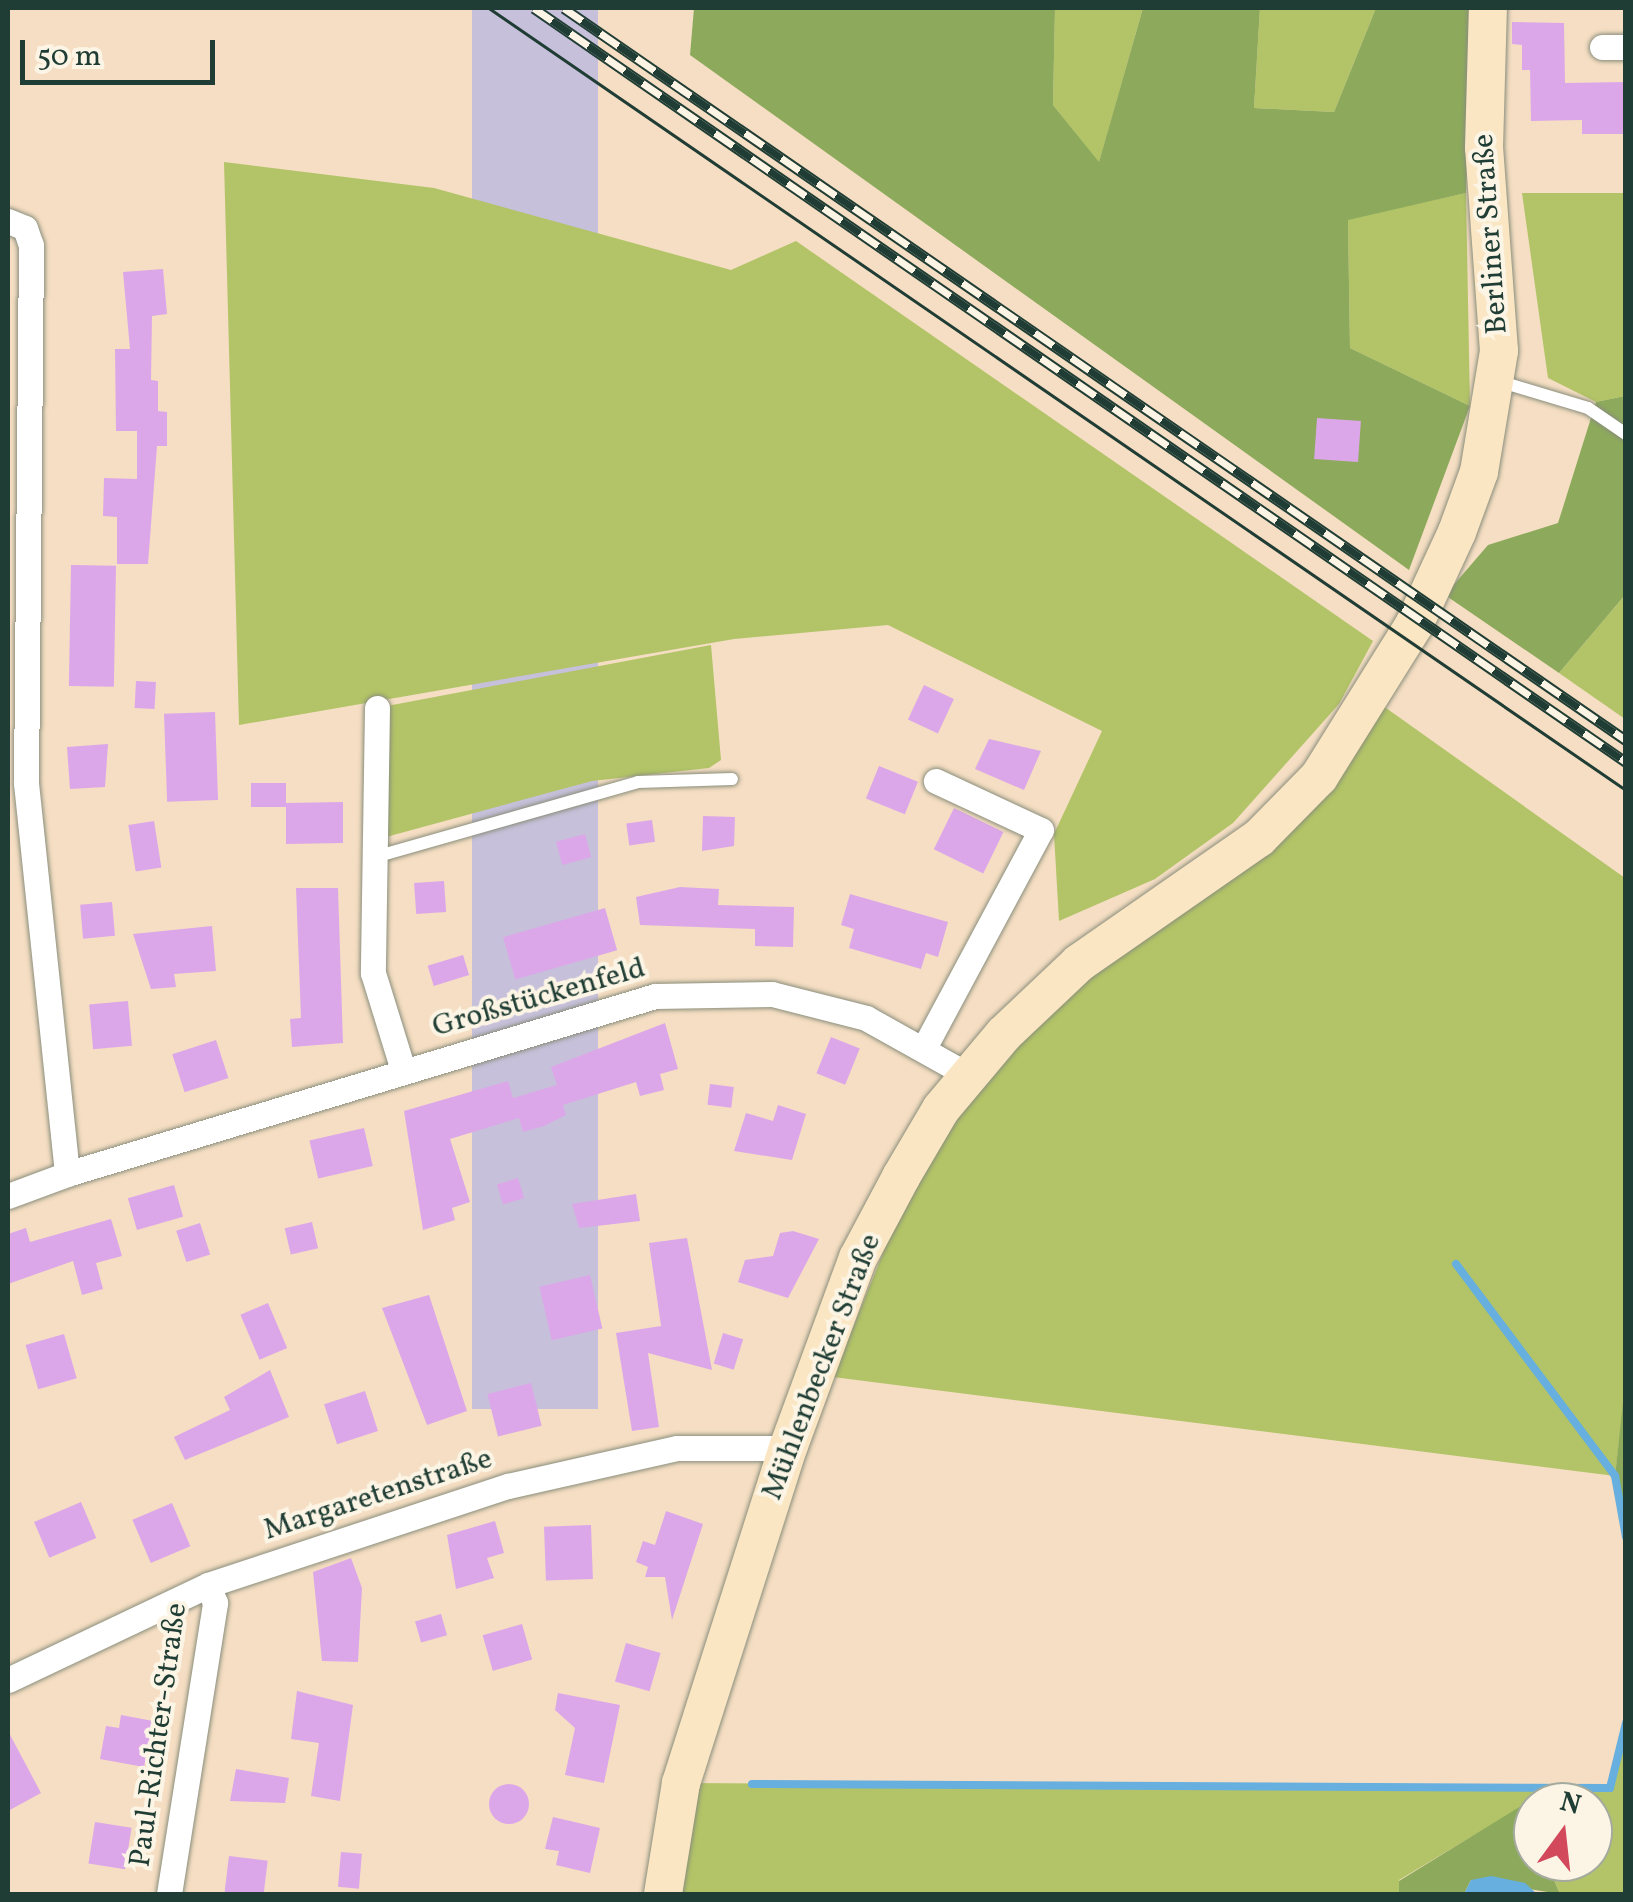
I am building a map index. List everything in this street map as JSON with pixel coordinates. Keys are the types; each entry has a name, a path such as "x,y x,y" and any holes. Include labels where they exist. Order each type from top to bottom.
{"main road":[{"name":"Berliner Straße","path":"1414,624 1479,472 1496,381 1488,8"},
{"name":"Mühlenbecker Straße","path":"663,1894 681,1784 788,1448 858,1258 968,1075 1079,963 1259,838 1344,745 1414,624"}],"street":[{"path":"8,221 25,228 31,246 26,783 66,1174"},
{"name":"Großstückenfeld","path":"377,708 372,973 403,1070"},
{"path":"925,1046 1042,830 936,781"},
{"name":"Großstückenfeld","path":"8,1196 66,1174 654,996 772,994 866,1018 925,1046 968,1075"},
{"name":"Margaretenstraße","path":"8,1680 208,1585 508,1486 677,1448 788,1448"},
{"name":"Paul-Richter-Straße","path":"170,1894 215,1603 208,1585"}],"lane":[{"path":"1496,381 1588,408 1626,434"},
{"path":"372,858 638,782 732,779"}],"shaded area":[{"path":"472,8 598,8 598,1409 472,1409"}],"green space":[{"path":"694,8 1055,8 1053,105 1099,162 1143,8 1260,8 1254,108 1334,112 1376,8 1472,8 1466,193 1348,220 1350,348 1470,406 1409,570 690,55"},
{"path":"1055,8 1143,8 1099,163 1053,105"},
{"path":"1260,8 1376,8 1334,112 1254,108"},
{"path":"224,162 434,188 731,270 796,241 1373,641 1339,704 1233,823 1155,879 1059,921 1054,834 1102,731 888,625 734,639 239,725"},
{"path":"1466,193 1470,406 1350,348 1348,219"},
{"path":"1522,193 1625,193 1625,396 1596,402 1548,378"},
{"path":"1625,396 1625,595 1559,673 1445,595 1488,545 1558,523 1596,402"},
{"path":"1625,595 1625,719 1559,673"},
{"path":"711,645 721,760 709,768 592,781 386,837 387,706"},
{"path":"1372,698 1625,878 1626,1384 1615,1476 833,1377 941,1109 1089,976 1272,851"},
{"path":"1626,1384 1625,1537 1615,1476"},
{"path":"1625,1723 1625,1894 1560,1894 1555,1882 1613,1882 1611,1782"},
{"path":"681,1783 1513,1787 1513,1812 1399,1880 1399,1894 663,1894"},
{"path":"1513,1811 1513,1882 1555,1882 1560,1894 1471,1880 1464,1894 1399,1894 1399,1881"}],"water":[{"path":"1491,1876 1525,1883 1537,1894 1464,1894 1471,1880"}],"building":[{"path":"1512,22 1564,23 1565,83 1626,82 1626,134 1582,134 1582,120 1531,121 1530,70 1522,70 1522,45 1512,44"},
{"path":"163,269 167,314 152,316 151,380 158,381 158,411 167,412 167,446 157,446 148,564 117,564 117,517 103,516 104,478 137,479 137,431 116,431 115,349 130,349 123,272"},
{"path":"1317,418 1361,421 1358,462 1314,459"},
{"path":"71,565 116,566 114,687 69,686"},
{"path":"136,681 156,682 155,709 135,708"},
{"path":"924,685 954,699 938,733 908,719"},
{"path":"215,712 218,800 167,802 164,714"},
{"path":"989,739 1041,751 1024,790 975,769"},
{"path":"108,744 105,787 70,789 67,747"},
{"path":"879,766 918,782 905,814 866,798"},
{"path":"251,783 286,783 286,803 343,802 343,843 286,844 286,807 251,807"},
{"path":"954,808 1003,832 983,873 934,849"},
{"path":"703,816 735,817 734,846 702,851"},
{"path":"652,820 655,842 629,845 626,824"},
{"path":"154,821 161,867 136,871 128,825"},
{"path":"585,834 591,857 562,865 556,842"},
{"path":"444,881 446,912 416,914 414,883"},
{"path":"680,887 719,889 718,905 794,907 793,947 755,946 755,929 640,925 636,897"},
{"path":"296,888 338,888 343,1043 292,1047 290,1019 301,1018"},
{"path":"850,894 948,922 938,957 926,953 921,969 849,948 854,929 841,925"},
{"path":"112,902 115,936 83,939 80,905"},
{"path":"605,908 617,950 515,980 503,937"},
{"path":"212,926 216,971 174,974 176,987 151,989 133,934"},
{"path":"463,955 469,975 434,986 428,966"},
{"path":"128,1001 132,1046 93,1049 89,1004"},
{"path":"665,1023 678,1069 660,1074 664,1090 640,1096 636,1082 563,1105 566,1115 544,1126 523,1132 519,1118 450,1139 470,1202 452,1208 455,1220 423,1230 404,1111 508,1081 513,1098 557,1085 551,1067"},
{"path":"831,1037 860,1049 845,1085 816,1073"},
{"path":"216,1040 228,1078 185,1092 172,1054"},
{"path":"710,1084 734,1087 731,1108 707,1105"},
{"path":"778,1105 806,1114 792,1160 734,1151 746,1113 773,1121"},
{"path":"364,1128 373,1166 318,1179 309,1141"},
{"path":"518,1178 524,1198 503,1205 497,1184"},
{"path":"174,1185 183,1217 137,1230 128,1198"},
{"path":"636,1194 640,1221 579,1228 572,1204"},
{"path":"111,1219 122,1256 96,1263 103,1289 82,1295 73,1261 8,1284 8,1234 26,1228 30,1242"},
{"path":"312,1222 318,1248 291,1255 285,1228"},
{"path":"200,1223 210,1254 186,1262 176,1231"},
{"path":"793,1231 819,1239 788,1298 738,1282 745,1260 773,1256 780,1233"},
{"path":"687,1238 712,1370 648,1353 659,1427 632,1431 616,1333 661,1326 649,1243"},
{"path":"590,1275 602,1329 552,1340 539,1287"},
{"path":"429,1295 467,1411 427,1425 382,1308"},
{"path":"268,1303 287,1348 260,1360 240,1315"},
{"path":"723,1333 743,1339 734,1370 714,1364"},
{"path":"64,1334 77,1378 38,1389 26,1345"},
{"path":"270,1370 289,1417 185,1460 174,1437 230,1410 224,1397"},
{"path":"531,1383 542,1426 498,1437 487,1394"},
{"path":"365,1391 378,1431 337,1444 324,1404"},
{"path":"81,1502 96,1538 49,1558 34,1522"},
{"path":"172,1503 190,1546 151,1563 132,1520"},
{"path":"666,1511 703,1524 672,1620 665,1577 645,1577 648,1567 636,1562 643,1541 655,1545"},
{"path":"495,1521 504,1553 487,1558 494,1578 456,1589 447,1535"},
{"path":"591,1525 593,1579 546,1581 544,1527"},
{"path":"351,1558 362,1588 358,1662 322,1661 313,1572"},
{"path":"441,1614 447,1635 421,1643 415,1621"},
{"path":"522,1624 532,1660 493,1671 483,1635"},
{"path":"626,1643 661,1653 650,1691 615,1681"},
{"path":"297,1691 353,1705 340,1801 311,1796 319,1743 291,1739"},
{"path":"558,1693 620,1705 604,1783 565,1775 575,1728 555,1710"},
{"path":"121,1715 153,1721 144,1767 100,1759 106,1726 119,1728"},
{"path":"8,1731 41,1793 8,1811"},
{"path":"236,1769 289,1778 285,1803 230,1801"},
{"path":"509,1784 523,1790 529,1804 523,1818 509,1824 495,1818 489,1804 495,1790"},
{"path":"553,1817 600,1828 590,1873 556,1865 559,1851 545,1849"},
{"path":"95,1822 132,1828 125,1869 88,1863"},
{"path":"341,1852 362,1854 359,1889 338,1887"},
{"path":"229,1856 268,1861 264,1894 225,1892"}],"waterway":[{"path":"1456,1264 1615,1476 1626,1537"},
{"path":"752,1784 1610,1788 1626,1723"}],"tram line":[{"path":"489,8 1626,790"}],"railway":[{"path":"534,8 1626,762"},
{"path":"564,8 1626,740"}]}
